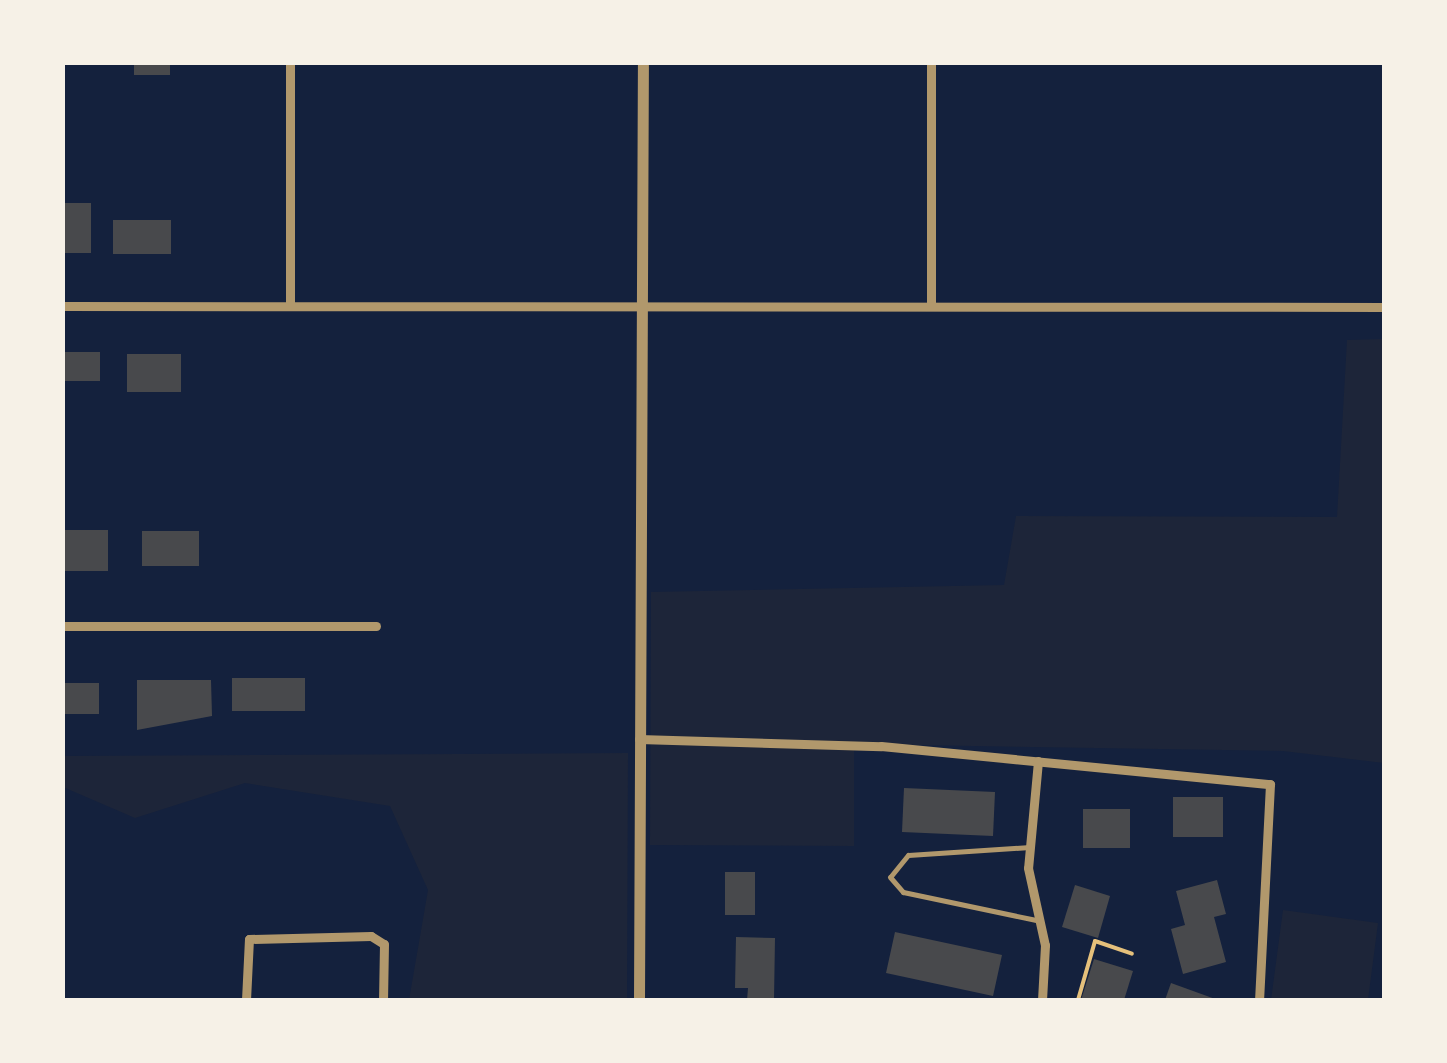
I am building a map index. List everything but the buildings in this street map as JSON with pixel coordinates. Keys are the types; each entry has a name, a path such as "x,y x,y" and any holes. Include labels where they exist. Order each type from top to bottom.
{"street":[{"path":"290,62 290,305"},
{"path":"639,1000 643,62"},
{"path":"931,62 931,303"},
{"path":"62,306 643,302 1384,307"},
{"path":"62,626 376,626"},
{"path":"639,739 1038,761 1270,784 1259,1000"},
{"path":"1038,761 1030,846 1036,920 1045,944 1042,1000"},
{"path":"246,1000 250,939 333,936 384,944 383,1000"}],"lane":[{"path":"1030,846 908,855 890,877 903,892 1036,920"}],"path":[{"path":"1078,1000 1095,942 1132,954"}],"shaded area":[{"path":"1384,339 1384,763 1283,751 854,744 854,846 650,845 651,592 1004,585 1016,516 1337,517 1347,340"},
{"path":"628,753 627,1000 409,1000 428,890 390,806 245,783 135,818 63,787 63,756"},
{"path":"1283,910 1378,923 1368,1000 1271,1000"}]}
